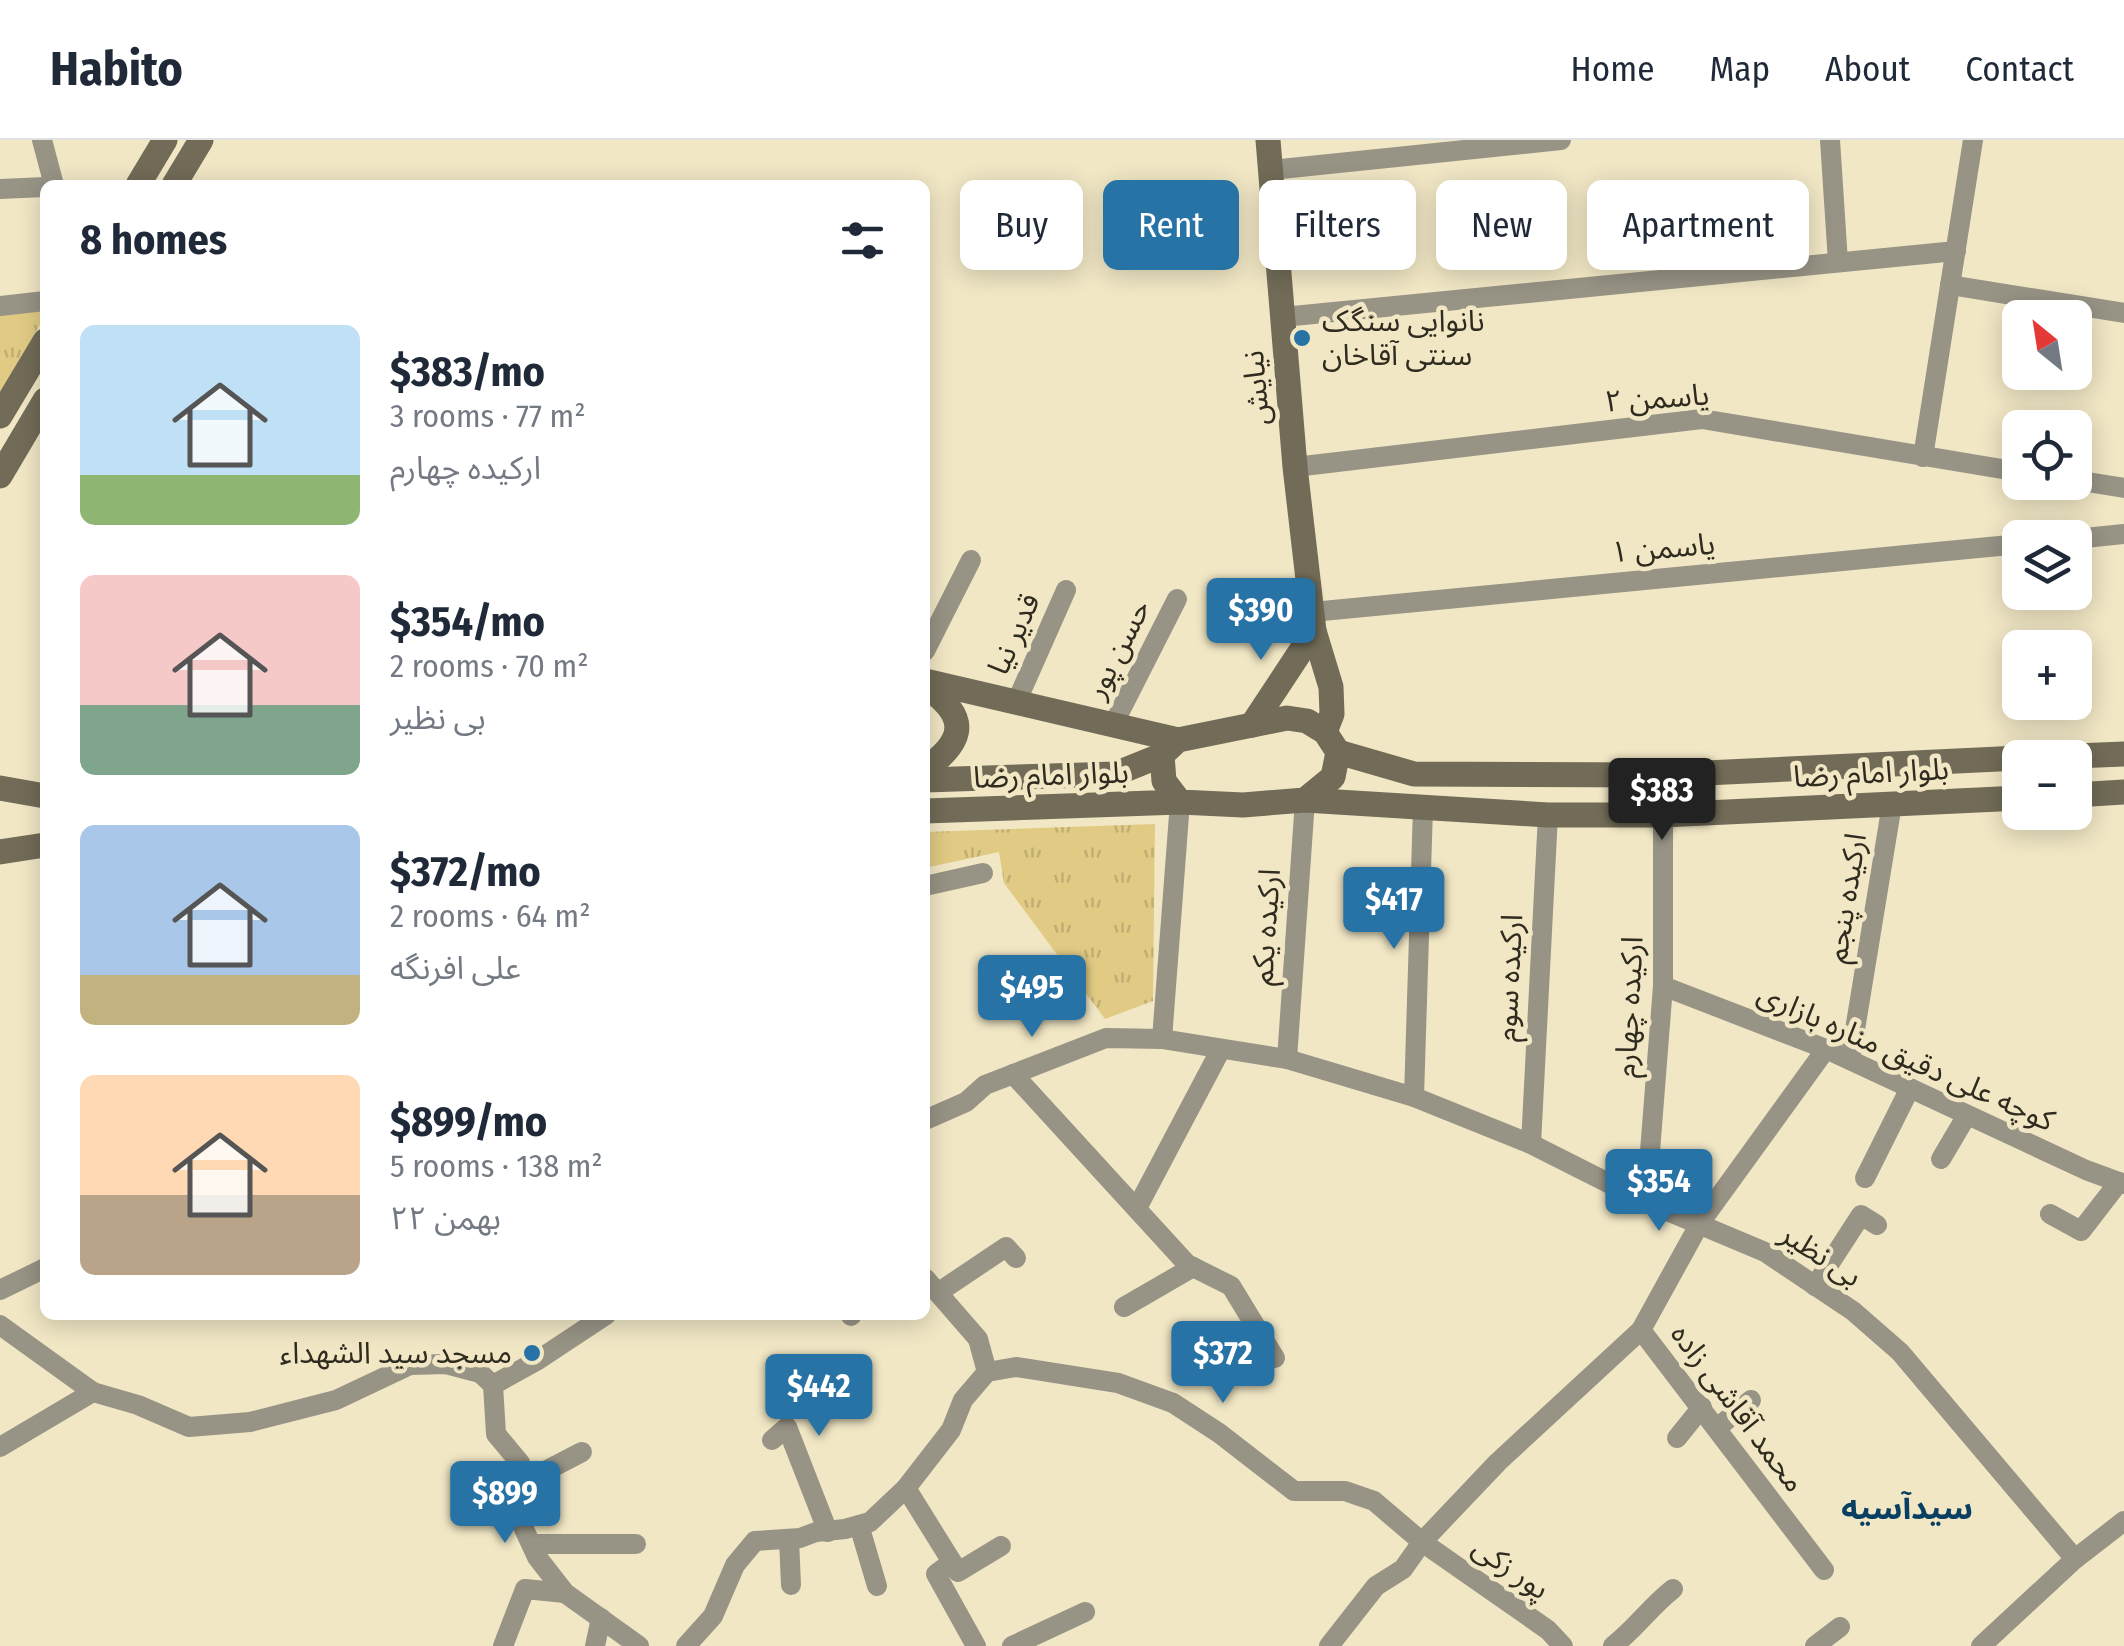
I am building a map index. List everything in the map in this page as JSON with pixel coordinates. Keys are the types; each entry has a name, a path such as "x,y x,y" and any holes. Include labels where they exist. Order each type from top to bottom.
{"main road":[{"path":"141,180 165,140"},
{"path":"177,180 200,140"},
{"name":"نیایش","path":"1268,140 1295,467 1313,621 1331,688 1332,742"},
{"path":"0,416 40,349"},
{"path":"0,476 40,408"},
{"path":"1252,725 1313,621"},
{"path":"930,685 1112,725 1170,748 1164,781 1180,802"},
{"path":"930,688 948,702 958,720 956,739 930,764"},
{"name":"بلوار امام رضا","path":"930,780 1114,774 1170,748 1287,718 1307,721 1332,742 1414,774 1662,775 2002,759"},
{"path":"1305,800 1333,777 1332,742"},
{"name":"بلوار امام رضا","path":"2092,755 2124,754"},
{"path":"0,788 40,795"},
{"path":"2092,794 2124,792"},
{"name":"بلوار امام رضا","path":"930,811 1180,802 1242,805 1305,800 1548,815 1663,815 2002,799"},
{"path":"0,852 40,846"}],"street":[{"path":"42,140 53,180"},
{"path":"1271,170 1561,140"},
{"path":"1830,140 1838,262"},
{"path":"1923,458 1973,140"},
{"path":"0,189 40,187"},
{"path":"1283,317 1956,251"},
{"path":"1950,285 2124,313"},
{"path":"0,306 40,302"},
{"name":"یاسمن ۲","path":"1295,467 1702,419 2002,469"},
{"path":"2092,483 2124,488"},
{"path":"2092,537 2124,534"},
{"name":"یاسمن ۱","path":"1313,621 2002,546"},
{"path":"930,641 971,560"},
{"name":"قدیر نیا","path":"1016,703 1066,590"},
{"name":"حسن پور","path":"1112,725 1177,599"},
{"name":"ارکیده یکم","path":"1286,1059 1305,800"},
{"path":"1162,1039 1180,802"},
{"name":"ارکیده پنجم","path":"1850,1060 1892,804"},
{"path":"1414,1097 1423,807"},
{"name":"ارکیده سوم","path":"1531,1144 1548,815"},
{"name":"ارکیده چهارم","path":"1646,1202 1663,986 1663,815"},
{"path":"930,885 983,873"},
{"name":"کوچه علی دقیق مناره بازاری","path":"1663,986 1826,1049 2121,1183"},
{"name":"بی نظیر","path":"930,1118 966,1102 985,1085 1106,1038 1162,1039 1286,1059 1414,1097 1531,1144 1646,1202 1765,1252 1816,1286 1900,1352 2075,1560"},
{"path":"1137,1208 1221,1049"},
{"path":"1329,1646 1376,1586 1403,1569 1422,1542 1498,1462 1641,1330 1700,1223 1826,1049"},
{"path":"1013,1074 1193,1267 1231,1286 1275,1358"},
{"path":"1864,1178 1910,1088"},
{"path":"1940,1160 1967,1114"},
{"path":"2050,1214 2081,1231 2121,1183"},
{"path":"1816,1286 1860,1215 1877,1225"},
{"path":"686,1646 713,1616 735,1565 756,1542 859,1526 870,1522 906,1488 951,1430 964,1400 987,1372 978,1339 932,1285 1006,1247 1016,1258"},
{"path":"1124,1307 1193,1267"},
{"path":"0,1290 40,1270"},
{"path":"492,1385 598,1320"},
{"path":"0,1326 93,1392 189,1427 250,1422 336,1400 410,1365 446,1364 480,1373 492,1385 496,1434 520,1463 526,1481 524,1529 537,1557 566,1593 639,1646"},
{"name":"محمد آقاشی زاده","path":"1641,1330 1824,1570"},
{"name":"پور زکی","path":"987,1372 1016,1367 1118,1384 1173,1403 1294,1490 1345,1491 1374,1501 1422,1542 1548,1630 1562,1646"},
{"path":"0,1447 93,1392"},
{"path":"1718,1428 1751,1400"},
{"path":"1677,1438 1702,1407"},
{"path":"772,1440 787,1427 828,1532"},
{"path":"526,1481 582,1452"},
{"path":"906,1488 958,1572 1001,1546"},
{"path":"1980,1646 2075,1560 2124,1522"},
{"path":"859,1526 877,1586"},
{"path":"789,1539 791,1585"},
{"path":"532,1544 636,1544"},
{"path":"952,1562 936,1574 976,1646"},
{"path":"502,1646 526,1589 566,1593"},
{"path":"1613,1646 1627,1636 1653,1605 1674,1590"},
{"path":"1012,1646 1085,1612"},
{"path":"595,1646 601,1618"},
{"path":"1815,1646 1840,1627"}],"green space":[{"path":"40,311 40,325 0,393 0,315"},
{"path":"1155,824 1153,1001 1105,1019 1004,883 999,852 930,867 930,832"}],"place":[{"name":"نانوایی سنگک سنتی آقاخان","path":"1302,338"},
{"name":"مسجد سید الشهداء","path":"532,1353"}],"district":[{"name":"سیدآسیه","path":"1907,1508"}]}
